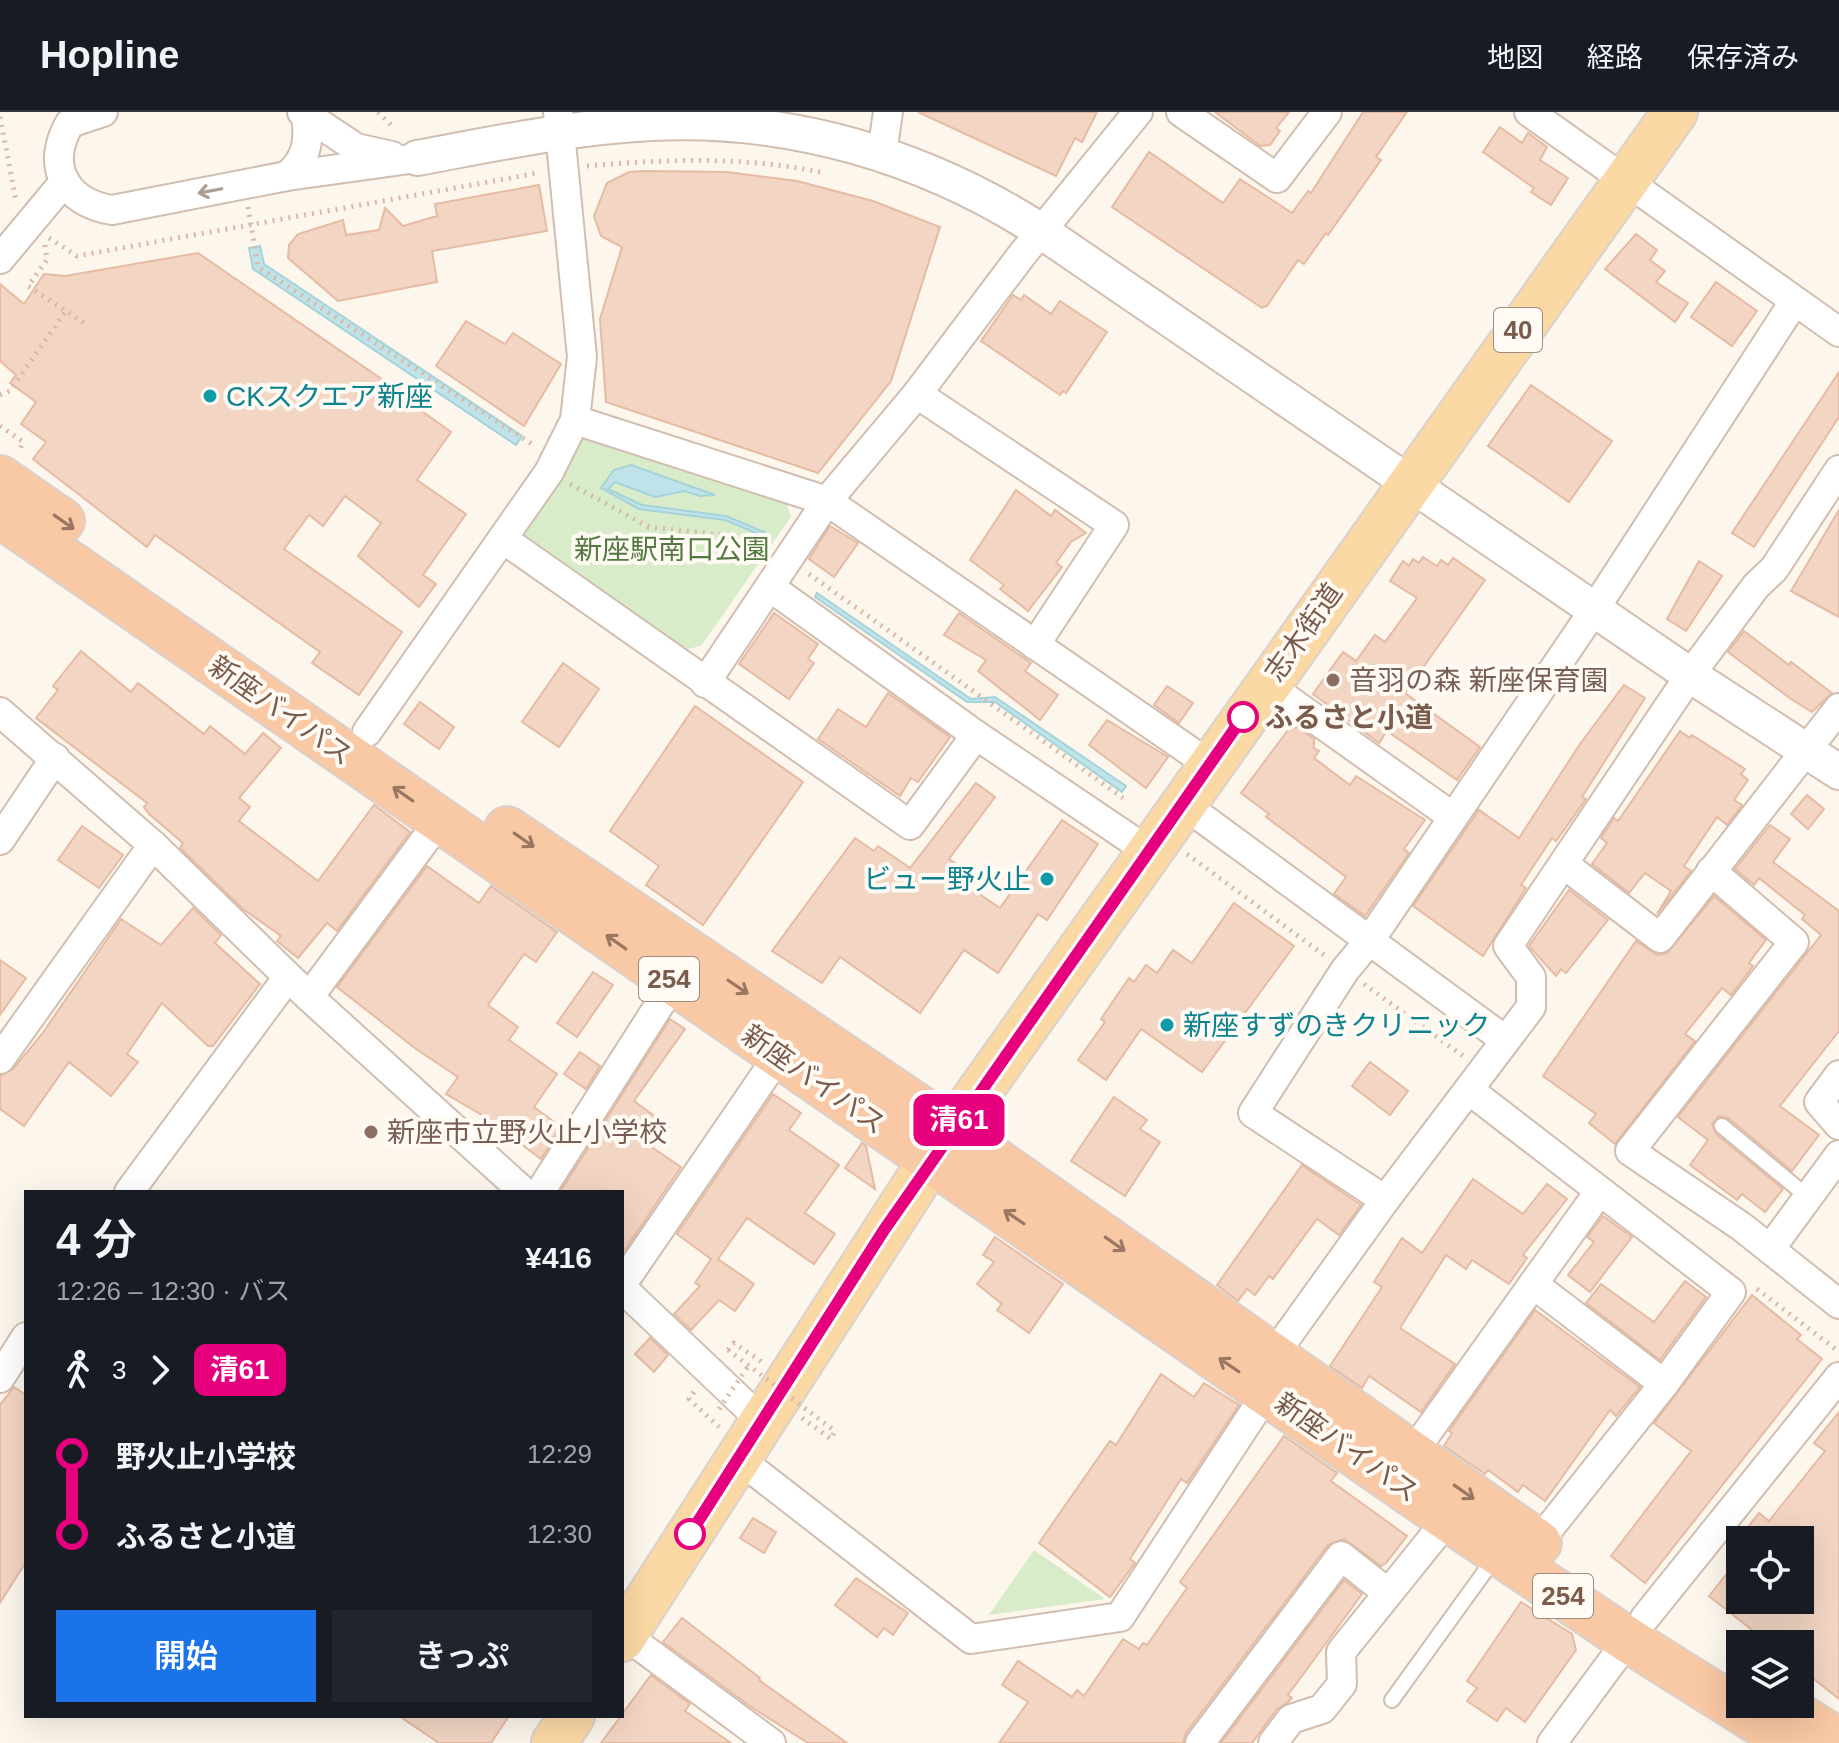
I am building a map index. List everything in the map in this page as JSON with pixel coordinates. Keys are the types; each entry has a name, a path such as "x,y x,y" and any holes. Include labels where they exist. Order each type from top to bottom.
{"highway":[{"name":"新座バイパス","path":"0,478 367,732 942,1145 1270,1374 1448,1519 1518,1553 1637,1629 1792,1743"},
{"name":"新座バイパス","path":"0,515 779,1055 942,1145"},
{"name":"新座バイパス","path":"1270,1374 1411,1455 1518,1553"},
{"name":"新座バイパス","path":"1637,1629 1726,1671"},
{"path":"1802,1718 1839,1741"}],"main road":[{"name":"志木街道","path":"624,1637 739,1459 782,1419 942,1145 1163,829 1675,112"},
{"path":"554,1743 571,1718"}],"street":[{"path":"103,112 70,123 57,154 65,181 77,197 94,207 112,210 287,176 417,158 559,122 717,123 794,132 882,153 973,192 1041,231 1594,610 1839,772"},
{"path":"882,153 888,112"},
{"path":"705,683 770,587 778,558 917,394 1041,231 1138,112"},
{"path":"1181,112 1277,178 1327,112"},
{"path":"1529,112 1839,332"},
{"path":"304,115 356,148 417,158"},
{"path":"287,176 298,167 306,152 304,115"},
{"path":"367,732 553,466 575,420 582,357 559,122"},
{"path":"0,259 65,181"},
{"path":"1385,1200 1253,1113 1345,970 1370,940 1594,610 1794,302"},
{"path":"917,394 1114,525 1035,645"},
{"path":"575,420 827,501 1210,765"},
{"path":"739,1459 971,1639 1120,1617 1270,1374 1385,1200 1531,1007 1531,977 1508,946 1690,675 1756,586 1774,569 1839,470"},
{"path":"503,539 910,825 976,735"},
{"path":"770,587 976,735 1163,829 1370,940 1505,1040"},
{"path":"1266,684 1453,817"},
{"path":"1565,865 1660,938 1839,708"},
{"path":"0,712 153,845 309,997 522,1190"},
{"path":"0,840 55,758"},
{"path":"309,997 440,820"},
{"path":"0,1059 153,845"},
{"path":"1711,871 1794,942 1630,1151 1770,1249 1839,1304"},
{"path":"130,1190 288,977"},
{"path":"541,1190 674,982"},
{"path":"624,1283 779,1055"},
{"path":"1839,1075 1819,1102 1839,1125"},
{"path":"1475,1080 1599,1192 1731,1292 1664,1384 1518,1553"},
{"path":"1770,1249 1839,1155"},
{"path":"1411,1455 1599,1192"},
{"path":"1533,1284 1664,1384"},
{"path":"624,1288 782,1419"},
{"path":"0,1378 24,1340"},
{"path":"1552,1743 1637,1629 1839,1377"},
{"path":"1273,1743 1291,1719 1322,1709 1342,1684 1341,1652 1448,1519"},
{"path":"1200,1743 1341,1556 1388,1593"},
{"path":"624,1637 771,1743"}],"lane":[{"path":"1722,1126 1808,1197"},
{"path":"1392,1700 1518,1553"}],"path":[{"path":"0,117 18,214"},
{"path":"43,233 77,256 563,168 707,158 791,166 837,176"},
{"path":"244,185 258,267 649,527 723,535 778,558 1128,801"},
{"path":"47,260 28,286 84,323"},
{"path":"0,395 10,391 66,311"},
{"path":"1163,829 1345,970 1475,1080"},
{"path":"1754,1287 1839,1352"},
{"path":"766,1365 734,1343 728,1350 835,1431 831,1439 782,1419"},
{"path":"719,1409 749,1365"}],"green space":[{"name":"新座駅南口公園","path":"579,436 787,504 791,517 701,646 683,650 524,542 522,529"},
{"path":"1034,1550 1105,1599 989,1615"}],"water":[{"path":"260,246 264,264 522,436 516,445 253,269 249,248"},
{"path":"631,465 715,495 700,496 684,491 655,497 615,482 608,489 642,505 726,516 764,532 761,535 725,520 639,509 601,488 614,470"},
{"path":"817,593 971,699 995,697 1126,786 1122,792 995,702 967,702 815,597"}],"building":[{"path":"918,112 1097,112 1082,142 1075,138 1056,176"},
{"path":"1215,112 1289,112 1276,128 1280,131 1270,145 1260,146"},
{"path":"1363,112 1407,112 1376,157 1381,160 1328,235 1326,233 1304,264 1298,260 1267,306 1262,308 1112,207 1149,152 1223,203 1240,179 1292,213 1308,191 1311,193"},
{"path":"1500,127 1522,143 1528,133 1547,147 1540,160 1568,178 1551,205 1531,192 1534,188 1483,152"},
{"path":"629,172 727,172 797,181 873,201 940,227 891,381 818,473 606,402 600,319 622,247 601,236 594,216 607,183"},
{"path":"539,185 547,231 432,251 437,282 338,301 288,258 289,245 298,234 343,220 346,235 379,230 385,208 403,226 437,216 435,204"},
{"path":"1636,234 1657,250 1650,260 1665,271 1656,282 1688,303 1675,322 1605,269"},
{"name":"CKスクエア新座","path":"198,253 396,389 395,392 451,432 417,480 466,514 423,575 436,584 419,607 358,556 381,523 345,496 323,526 309,515 284,549 402,632 359,695 312,663 320,652 155,535 147,547 33,459 46,442 21,424 36,402 10,383 16,375 0,361 0,284 24,304 44,274 65,276"},
{"path":"1716,282 1757,311 1732,346 1691,317"},
{"path":"1013,295 1021,300 1024,295 1051,314 1060,301 1107,332 1066,393 1063,391 1060,395 981,341"},
{"path":"466,321 505,344 513,333 561,364 524,426 436,366"},
{"path":"1839,372 1839,417 1754,547 1732,533"},
{"path":"1531,385 1612,441 1569,502 1488,446"},
{"path":"1016,490 1051,516 1055,510 1086,533 1071,542 1056,563 1062,567 1028,611 1000,589 1004,585 970,560"},
{"path":"1839,510 1839,617 1791,591"},
{"path":"830,526 858,543 834,577 809,559"},
{"path":"1423,557 1437,566 1441,560 1448,565 1453,558 1485,580 1405,693 1480,747 1457,780 1387,731 1379,743 1313,694 1343,652 1356,661 1375,635 1385,642 1417,598 1390,581 1403,561 1409,566 1413,559 1419,563"},
{"path":"1699,561 1722,576 1686,631 1667,619"},
{"path":"774,613 818,644 808,659 814,663 789,699 739,664"},
{"path":"959,613 1031,663 1025,671 1058,695 1040,720 978,671 986,660 944,635"},
{"path":"1744,631 1832,693 1812,712 1791,699 1728,652"},
{"path":"81,651 131,692 138,683 204,734 210,726 245,754 263,733 281,748 239,798 250,807 239,821 318,881 374,805 410,832 337,931 327,923 298,958 277,941 281,936 243,909 180,848 183,843 149,814 144,807 147,803 36,718 58,690 53,686"},
{"path":"563,663 599,689 559,747 522,722"},
{"path":"1624,685 1645,698 1582,797 1586,799 1556,841 1552,838 1521,885 1526,888 1483,956 1413,906 1479,810 1519,838 1580,744"},
{"path":"1167,686 1193,703 1179,723 1154,705"},
{"path":"888,693 950,737 918,782 911,778 900,796 818,739 838,709 866,727"},
{"path":"420,702 454,727 439,749 404,724"},
{"path":"695,706 803,782 703,925 646,885 659,866 610,831"},
{"path":"1107,720 1168,757 1146,788 1089,745"},
{"path":"1297,727 1314,739 1314,748 1319,751 1314,758 1350,785 1356,776 1425,820 1404,849 1409,853 1365,916 1334,894 1346,877 1266,817 1269,814 1241,793 1288,730"},
{"path":"1680,731 1690,738 1692,735 1745,769 1741,774 1748,780 1734,800 1742,805 1727,825 1717,817 1684,866 1691,871 1657,914 1671,891 1645,873 1629,893 1592,864 1607,843 1601,838 1614,818 1618,821"},
{"path":"976,783 995,797 949,859 958,865 951,875 1000,908 1062,820 1098,844 1047,920 1038,914 998,973 964,950 920,1013 840,957 822,983 772,951 855,838 874,851 878,846 910,868"},
{"path":"1807,795 1824,809 1808,829 1791,814"},
{"path":"1770,825 1790,839 1773,862 1839,911 1839,1031 1780,1106 1819,1135 1792,1171 1728,1118 1719,1116 1712,1124 1716,1134 1783,1189 1765,1212 1742,1194 1737,1200 1690,1165 1708,1140 1678,1117 1821,935 1802,919 1805,915 1759,878 1754,885 1735,869"},
{"path":"82,826 123,855 99,888 58,860"},
{"path":"427,866 479,903 491,886 557,932 536,962 524,954 488,1005 518,1027 509,1040 557,1074 534,1107 561,1127 541,1159 485,1117 446,1094 458,1077 416,1049 337,987"},
{"path":"1569,890 1608,920 1566,973 1561,969 1556,976 1529,946"},
{"path":"1714,896 1766,940 1749,963 1753,966 1731,995 1722,988 1685,1034 1695,1041 1615,1144 1589,1123 1596,1114 1543,1076 1636,941 1657,955 1667,953"},
{"path":"1234,903 1294,946 1202,1072 1141,1029 1106,1080 1078,1060 1105,1022 1101,1019 1129,978 1134,982 1146,965 1157,973 1173,950 1192,963"},
{"path":"193,908 221,935 215,943 260,984 213,1046 208,1046 162,1003 127,1054 138,1062 111,1096 69,1062 24,1126 0,1109 0,1076 13,1069 42,1034 121,919 161,945"},
{"path":"0,960 26,978 0,1015"},
{"path":"593,972 613,985 577,1037 557,1023"},
{"path":"670,1019 685,1029 634,1101 669,1127 653,1148 681,1167 624,1251 624,1190 561,1190"},
{"path":"580,1052 600,1066 586,1089 564,1074"},
{"path":"1370,1062 1408,1091 1390,1115 1352,1086"},
{"path":"773,1094 801,1113 789,1130 839,1165 805,1213 835,1234 814,1264 747,1218 718,1259 754,1284 735,1311 719,1300 691,1330 674,1314 700,1286 695,1283 711,1259 677,1234"},
{"path":"1114,1097 1147,1120 1140,1129 1160,1142 1125,1196 1071,1161"},
{"path":"862,1143 866,1146 875,1189 845,1168"},
{"path":"1302,1165 1361,1205 1339,1235 1317,1219 1273,1279 1269,1276 1255,1295 1247,1289 1238,1301 1217,1285"},
{"path":"1473,1179 1523,1214 1547,1184 1567,1199 1523,1255 1527,1258 1509,1284 1472,1260 1466,1269 1446,1255 1400,1328 1455,1364 1421,1412 1369,1376 1362,1388 1330,1366 1382,1287 1374,1282 1402,1238 1422,1253"},
{"path":"1603,1216 1632,1237 1590,1292 1568,1275 1594,1242 1587,1237"},
{"path":"995,1237 1063,1284 1029,1333 997,1310 1002,1304 977,1284 994,1262 983,1255"},
{"path":"1685,1281 1706,1297 1660,1360 1586,1303 1601,1284 1654,1322"},
{"path":"1752,1295 1801,1335 1797,1339 1822,1359 1645,1583 1611,1556 1691,1451 1654,1423"},
{"path":"1535,1310 1640,1387 1616,1416 1610,1410 1545,1501 1523,1485 1518,1492 1488,1470 1485,1474 1444,1446 1452,1433 1449,1431"},
{"path":"650,1338 668,1355 654,1372 635,1354"},
{"path":"1161,1374 1194,1397 1204,1383 1239,1405 1187,1483 1181,1479 1130,1559 1135,1563 1110,1597 1039,1543 1110,1441 1116,1445"},
{"path":"14,1387 24,1394 24,1565 0,1603 0,1405"},
{"path":"1839,1412 1839,1699 1814,1679 1814,1630 1752,1630 1732,1614 1814,1614 1814,1526 1749,1526 1759,1513 1769,1521 1825,1451 1814,1443"},
{"path":"1284,1436 1337,1473 1331,1481 1407,1536 1386,1563 1381,1566 1344,1539 1328,1545 1186,1733 1183,1743 999,1743 1028,1702 1002,1685 1018,1661 1072,1697 1077,1690 1084,1696 1123,1639 1139,1649 1143,1643 1147,1645 1187,1588 1180,1582"},
{"path":"753,1518 776,1532 764,1553 740,1538"},
{"path":"1726,1575 1726,1609 1709,1596"},
{"path":"856,1578 908,1613 893,1635 884,1628 877,1637 835,1605"},
{"path":"1344,1580 1362,1594 1288,1695 1292,1698 1277,1709 1252,1743 1221,1743"},
{"path":"1521,1602 1572,1634 1576,1650 1525,1722 1506,1708 1497,1721 1467,1701 1477,1688 1467,1681"},
{"path":"682,1618 759,1680 847,1743 808,1743 751,1707 663,1642"},
{"path":"651,1675 690,1704 685,1711 731,1743 601,1743 619,1718 624,1718 624,1712"},
{"path":"402,1718 508,1718 491,1743 439,1743"}],"bus line":[{"name":"清61","path":"690,1534 884,1230 1243,717"}],"place":[{"name":"CKスクエア新座","path":"210,396"},
{"name":"音羽の森 新座保育園","path":"1333,680"},
{"name":"ふるさと小道","path":"1243,717"},
{"name":"ビュー野火止","path":"1047,879"},
{"name":"新座すずのきクリニック","path":"1167,1025"},
{"name":"新座市立野火止小学校","path":"371,1132"}]}
